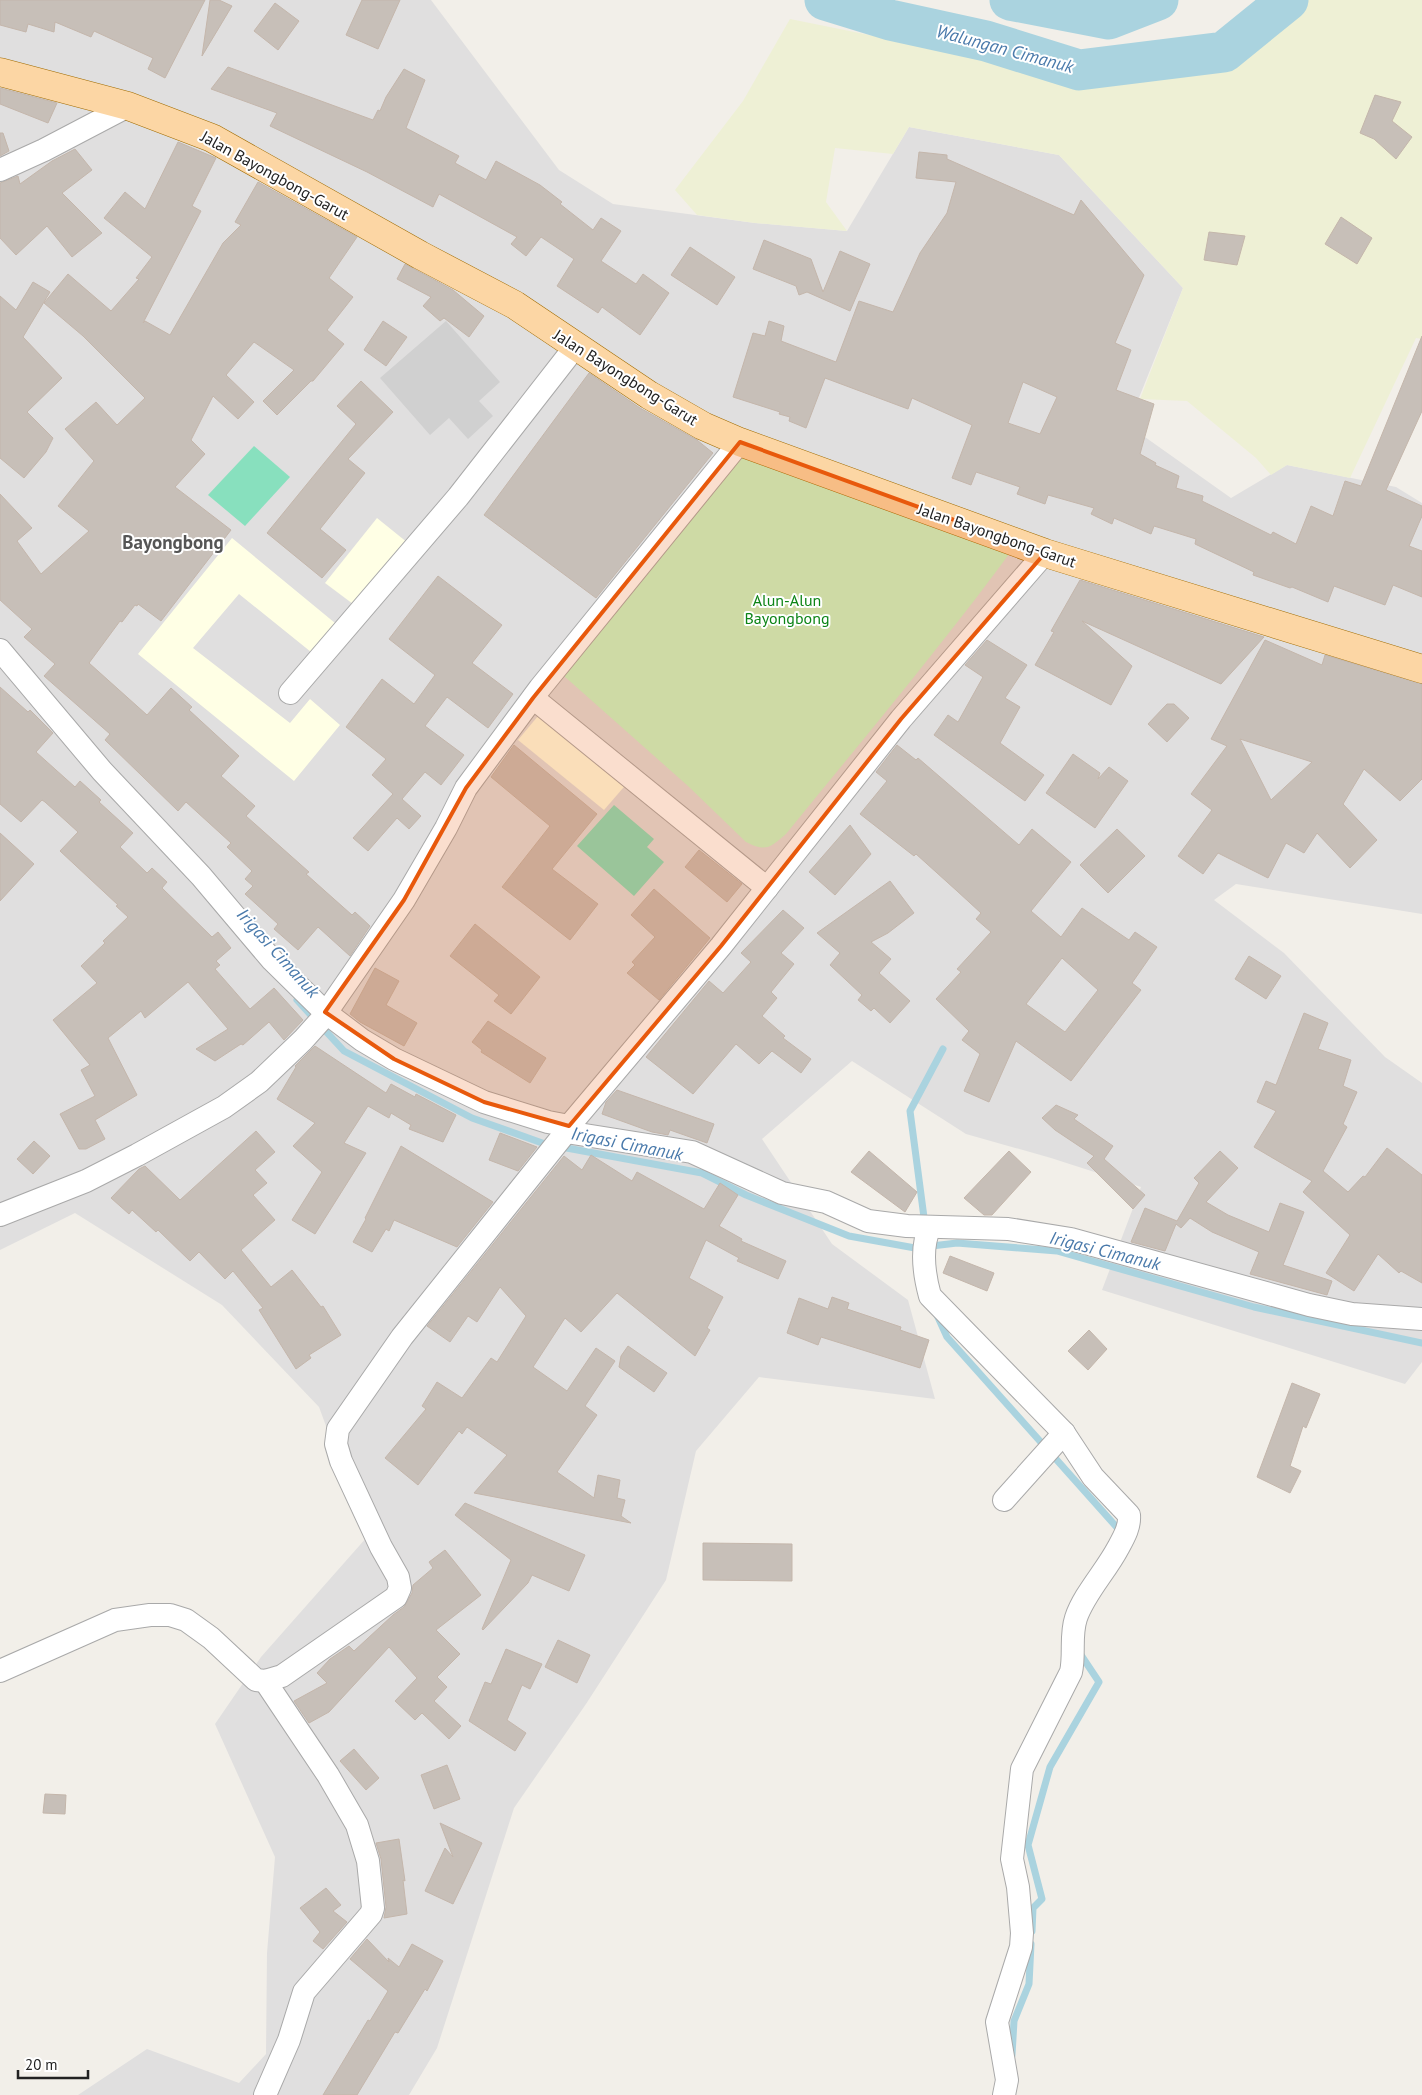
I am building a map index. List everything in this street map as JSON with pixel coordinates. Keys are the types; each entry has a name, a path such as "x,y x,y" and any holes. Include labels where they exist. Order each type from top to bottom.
{"main road":[{"name":"Jalan Bayongbong-Garut","path":"0,72 128,106 212,138 412,250 515,305 649,395 703,426 740,442 1045,553 1422,669"}],"street":[{"path":"0,170 44,150 128,106"},
{"path":"290,693 458,497 575,347"},
{"path":"0,1215 86,1181 138,1155 224,1107 274,1070 303,1040 323,1016 404,900 446,828 466,788 532,698 740,442"},
{"path":"0,1671 114,1620 150,1615 170,1615 186,1620 211,1638 256,1680 265,1681 282,1676 396,1597 400,1588 398,1576 381,1547 341,1461 336,1444 338,1429 402,1337 504,1212 565,1132 715,953 901,719 1045,553"},
{"path":"0,650 102,771 201,876 272,960 323,1016 394,1059 484,1102 548,1122 565,1132 692,1152 782,1193 826,1202 868,1221 923,1233 1008,1229 1071,1238 1309,1306 1352,1314 1422,1319"},
{"path":"532,698 767,888"},
{"path":"923,1233 925,1276 930,1296 1064,1434 1093,1477 1129,1515 1130,1523 1112,1559 1076,1616 1072,1633 1073,1663 1071,1672 1022,1768 1012,1859 1018,1887 1022,1933 1021,1947 997,2022 1007,2080 1004,2095"},
{"path":"1004,1500 1064,1434"},
{"path":"265,1681 328,1775 357,1825 368,1861 373,1908 371,1914 304,1992 288,2045 265,2095"}],"highlighted area":[{"path":"740,442 1045,553 901,719 721,946 569,1126 484,1102 394,1059 325,1012 404,900 466,788 533,698"}],"shaded area":[{"path":"0,0 431,0 559,170 613,204 755,223 847,231 909,127 1059,155 1183,288 1128,425 1231,498 1287,465 1396,487 1422,503 1422,914 1236,884 1214,900 1284,953 1385,1057 1422,1083 1422,1362 1405,1384 1102,1290 1141,1187 1051,1158 966,1134 852,1061 762,1139 832,1244 908,1300 935,1399 759,1377 696,1451 666,1580 586,1704 514,1808 437,2048 409,2095 78,2095 147,2049 239,2083 266,2054 267,1953 275,1857 215,1724 261,1657 367,1537 319,1407 222,1305 75,1213 0,1250"},
{"path":"1302,0 1422,0 1422,339 1416,338 1350,478 1287,465 1271,475 1256,458 1187,401 1140,399 1183,288 1059,155 909,127 893,154 835,148 826,202 847,231 755,223 697,215 675,190 743,101 790,19 1078,77 1229,57"},
{"path":"446,321 500,382 479,401 493,416 468,439 449,418 430,435 380,378"},
{"path":"377,518 408,543 357,607 325,583"},
{"path":"232,538 335,623 311,652 239,594 193,648 290,723 310,699 340,725 294,781 138,654"},
{"path":"543,710 630,780 604,810 518,740"}],"green space":[{"name":"Alun-Alun Bayongbong","path":"739,438 1018,542 933,653 786,834 776,843 763,848 746,842 688,786 564,676"},
{"path":"254,446 290,477 245,526 208,495"},
{"path":"614,805 654,839 647,847 664,862 634,896 577,846"}],"building":[{"path":"0,0 205,0 165,78 148,69 153,58 94,31 91,37 55,22 54,32 28,24 26,32 0,25"},
{"path":"210,0 219,0 232,6 202,56"},
{"path":"362,0 400,0 378,49 346,35"},
{"path":"275,3 299,21 278,50 254,31"},
{"path":"228,67 373,120 404,69 425,80 406,128 459,156 455,163 486,180 496,161 540,185 562,202 560,204 593,230 601,218 621,231 601,261 636,284 643,274 669,293 640,335 602,307 598,313 557,286 574,259 541,237 526,256 511,244 517,237 439,194 433,207 367,172 270,126 277,113 211,89"},
{"path":"0,88 57,103 48,123 0,104"},
{"path":"1375,95 1401,102 1392,121 1412,137 1396,159 1374,139 1360,133"},
{"path":"0,133 3,133 9,151 0,156"},
{"path":"178,142 216,158 192,206 201,211 143,323 145,321 170,335 223,243 241,225 235,222 258,182 357,237 329,278 353,297 327,330 344,344 313,381 277,415 263,401 294,370 254,342 226,375 254,402 238,419 213,396 191,440 205,454 175,487 231,530 161,621 138,604 137,606 135,605 122,622 120,621 89,663 147,715 171,688 192,707 189,710 239,756 221,776 255,806 246,816 309,872 306,874 352,915 355,912 370,926 350,956 318,927 298,950 274,929 278,924 245,894 253,886 245,879 252,871 227,847 231,843 186,802 178,811 105,740 110,734 44,676 55,664 24,637 32,629 0,600 0,494 32,528 17,541 41,574 89,531 58,506 94,461 65,429 96,402 117,425 145,398 83,336 44,303 68,274 111,311 139,279 136,278 152,257 104,218 125,192 145,209"},
{"path":"75,149 92,170 62,193 102,233 72,257 47,226 16,255 0,238 0,183 18,176 20,184 52,161"},
{"path":"919,152 947,155 947,159 1074,215 1081,200 1144,275 1115,343 1131,350 1116,390 1154,404 1140,454 1156,463 1155,465 1179,476 1176,488 1203,496 1202,501 1271,535 1273,532 1296,544 1311,506 1333,516 1345,481 1361,486 1422,336 1422,411 1386,490 1422,506 1422,516 1409,546 1422,551 1422,597 1393,585 1385,605 1334,586 1328,602 1292,587 1290,588 1253,575 1254,572 1195,544 1196,539 1154,526 1151,534 1114,518 1112,524 1091,514 1094,508 1048,495 1045,504 1017,494 1020,487 976,472 971,485 952,478 972,425 912,398 908,409 825,378 806,428 789,421 790,417 779,414 780,412 733,397 753,333 765,336 769,321 784,326 781,341 836,362 859,301 893,312 920,253 947,213 956,182 916,178","holes":["1023,382 1057,397 1040,434 1008,423"]},
{"path":"1341,217 1372,238 1357,264 1325,244"},
{"path":"1209,232 1245,236 1237,265 1204,260"},
{"path":"764,240 811,259 823,292 840,251 870,264 850,311 807,292 799,295 796,286 753,269"},
{"path":"690,247 735,277 717,305 671,275"},
{"path":"405,264 453,290 484,316 469,337 444,318 440,321 423,306 431,297 397,279"},
{"path":"33,282 50,292 23,337 62,378 27,412 53,438 46,452 24,478 0,458 0,296 16,310"},
{"path":"383,321 407,337 386,366 364,350"},
{"path":"589,373 640,408 697,440 713,453 596,598 484,515"},
{"path":"361,381 393,412 348,459 365,473 320,529 346,550 322,578 267,533 356,424 337,406"},
{"path":"438,576 502,625 472,663 513,694 488,728 447,697 425,726 464,755 441,785 425,772 402,799 421,816 409,829 397,818 368,851 353,838 393,794 372,775 386,759 346,727 382,679 414,704 435,675 389,639"},
{"path":"1080,580 1264,637 1221,684 1082,621 1132,666 1111,705 1035,665 1054,632 1051,631"},
{"path":"987,640 1027,665 1005,698 1020,707 1000,743 1044,775 1025,801 934,735 948,715 958,722 983,677 965,665"},
{"path":"1265,640 1322,665 1325,655 1422,684 1422,779 1400,801 1364,769 1343,804 1377,840 1350,868 1317,833 1304,853 1286,843 1268,878 1218,853 1203,874 1178,856 1212,810 1191,794 1227,746 1211,739","holes":["1240,739 1312,762 1271,800"]},
{"path":"0,687 28,712 30,710 53,733 36,752 75,787 80,781 101,800 99,802 133,833 120,847 147,873 152,868 167,882 162,888 212,937 218,932 231,948 216,961 220,965 215,969 250,1009 274,988 303,1020 284,1040 269,1022 243,1045 241,1044 215,1061 196,1049 228,1029 188,982 145,1018 141,1011 108,1038 137,1095 95,1120 105,1139 86,1149 79,1149 60,1114 95,1096 81,1070 90,1065 53,1020 97,983 81,966 128,917 116,906 118,905 60,851 78,832 45,802 42,800 21,822 0,804"},
{"path":"1167,704 1174,704 1189,718 1167,742 1148,724"},
{"path":"514,745 597,814 552,869 598,904 570,940 502,887 550,826 491,777"},
{"path":"897,745 916,760 918,758 1019,845 1032,829 1071,862 1031,911 1061,937 1082,908 1129,940 1135,932 1157,947 1132,983 1141,990 1071,1081 1016,1041 989,1102 964,1091 980,1054 962,1040 969,1031 936,999 961,972 957,969 991,932 976,919 981,913 916,854 914,856 860,814 887,781 876,772","holes":["1062,958 1098,990 1065,1032 1026,1004"]},
{"path":"1073,754 1100,773 1098,779 1109,767 1128,781 1095,828 1046,793"},
{"path":"850,825 871,854 835,895 809,872"},
{"path":"1117,829 1145,856 1108,893 1080,865"},
{"path":"0,833 34,864 0,901"},
{"path":"699,850 742,884 727,902 685,867"},
{"path":"890,881 914,913 888,933 871,942 891,959 879,973 910,1001 890,1023 874,1008 871,1011 858,1000 862,995 830,965 840,953 817,933"},
{"path":"654,889 710,938 659,1000 627,973 635,965 632,962 655,937 631,915"},
{"path":"783,910 804,928 781,953 794,964 771,992 777,998 762,1016 785,1036 783,1038 811,1059 801,1073 772,1051 759,1064 736,1044 693,1094 646,1057 709,981 723,993 751,962 741,953"},
{"path":"475,924 540,977 511,1014 494,1001 499,995 450,956"},
{"path":"1249,956 1281,976 1266,999 1235,979"},
{"path":"375,968 399,981 386,1005 417,1023 404,1046 360,1022 350,1014"},
{"path":"1304,1013 1328,1023 1318,1049 1351,1060 1343,1086 1357,1092 1343,1124 1347,1127 1323,1171 1348,1192 1363,1176 1365,1177 1387,1148 1422,1175 1422,1283 1401,1271 1399,1273 1378,1254 1354,1291 1326,1273 1350,1235 1303,1192 1312,1181 1254,1147 1276,1111 1257,1102 1266,1081 1276,1085"},
{"path":"488,1021 546,1058 530,1083 481,1052 482,1050 472,1042"},
{"path":"315,1046 386,1093 391,1084 415,1097 416,1094 456,1115 443,1142 409,1129 411,1125 391,1113 389,1118 368,1106 344,1143 366,1153 315,1234 292,1220 322,1172 293,1146 315,1123 277,1099 295,1066"},
{"path":"617,1090 714,1124 707,1143 670,1130 668,1135 652,1132 602,1114 606,1102"},
{"path":"1056,1105 1078,1115 1074,1119 1113,1146 1104,1159 1145,1195 1133,1209 1087,1163 1094,1156 1055,1130 1042,1118"},
{"path":"256,1131 275,1152 255,1170 267,1183 253,1195 275,1220 241,1250 271,1287 292,1270 321,1307 323,1306 341,1335 309,1355 311,1358 296,1369 259,1310 263,1308 233,1271 225,1279 199,1252 190,1261 158,1230 156,1232 132,1210 129,1214 111,1198 139,1169 145,1166 180,1200"},
{"path":"500,1133 537,1147 518,1171 489,1160"},
{"path":"34,1141 50,1156 33,1174 17,1159"},
{"path":"401,1146 493,1202 457,1247 394,1220 389,1231 386,1229 372,1252 353,1242"},
{"path":"869,1151 917,1192 905,1212 851,1172"},
{"path":"1009,1151 1031,1172 992,1215 984,1215 964,1198"},
{"path":"1220,1151 1238,1168 1206,1202 1228,1215 1269,1232 1280,1203 1304,1212 1283,1265 1332,1281 1327,1295 1250,1274 1259,1252 1212,1232 1190,1218 1181,1228 1176,1224 1165,1251 1131,1242 1145,1208 1177,1221 1199,1183 1194,1178"},
{"path":"591,1155 632,1181 637,1172 704,1209 720,1183 738,1195 719,1226 742,1239 741,1241 786,1261 778,1279 737,1261 739,1258 706,1240 689,1278 723,1297 707,1328 710,1330 695,1356 617,1293 581,1332 565,1318 533,1367 567,1391 596,1348 615,1361 585,1406 597,1415 557,1472 594,1498 598,1475 620,1480 617,1498 625,1500 621,1516 631,1523 474,1493 507,1455 467,1427 462,1434 459,1431 418,1485 385,1458 426,1409 422,1406 437,1382 462,1398 491,1358 497,1362 526,1316 500,1287 477,1322 468,1316 450,1342 427,1326 564,1156 582,1170"},
{"path":"950,1256 994,1273 987,1291 943,1273"},
{"path":"832,1297 849,1303 847,1309 901,1327 900,1330 929,1340 920,1368 821,1337 818,1345 787,1333 799,1298 828,1309"},
{"path":"1089,1330 1107,1349 1088,1370 1068,1351"},
{"path":"628,1346 667,1373 654,1392 619,1367 621,1356"},
{"path":"1292,1383 1320,1394 1306,1428 1303,1426 1290,1466 1301,1471 1290,1493 1257,1477"},
{"path":"465,1503 585,1555 569,1591 532,1575 528,1583 483,1630 511,1560 455,1515"},
{"path":"703,1543 792,1544 792,1581 703,1580"},
{"path":"445,1550 481,1595 436,1630 460,1654 437,1677 447,1687 434,1701 461,1726 449,1739 422,1713 415,1720 395,1701 417,1678 389,1647 329,1712 309,1723 294,1701 327,1683 317,1673 330,1659 349,1646 354,1651 404,1607 412,1593 413,1585 433,1568 429,1562"},
{"path":"558,1640 590,1655 577,1683 545,1667"},
{"path":"506,1649 542,1664 530,1689 522,1685 507,1720 526,1733 515,1751 469,1721 485,1682 491,1684"},
{"path":"354,1749 379,1778 366,1790 340,1761"},
{"path":"447,1765 460,1799 434,1809 421,1775"},
{"path":"45,1794 66,1795 65,1814 43,1813"},
{"path":"440,1823 482,1843 453,1904 425,1891 445,1848 453,1857"},
{"path":"399,1839 405,1881 403,1880 407,1914 384,1918 386,1907 381,1859 376,1843"},
{"path":"326,1888 341,1905 333,1911 347,1922 323,1949 313,1941 320,1932 300,1908"},
{"path":"367,1939 389,1962 388,1958 399,1967 412,1944 443,1961 427,1991 425,1989 398,2033 395,2032 357,2095 323,2095 368,2020 370,2021 388,1991 350,1959"}],"waterway":[{"name":"Walungan Cimanuk","path":"825,0 890,20 986,41 1079,70 1224,52 1288,0"},
{"path":"1010,0 1109,19 1158,0"},
{"name":"Irigasi Cimanuk","path":"297,1000 344,1051 472,1118 545,1144 702,1173 746,1195 849,1236 915,1248 957,1243 1057,1251 1254,1307 1422,1343"},
{"path":"925,1225 910,1111 943,1049"},
{"path":"937,1315 947,1337 1121,1532 1120,1534"},
{"path":"1032,1931 1033,1908 1042,1899 1028,1845 1050,1767 1099,1682 1079,1652"},
{"path":"1012,2055 1014,2021 1029,1984 1031,1944"}],"district":[{"name":"Bayongbong","path":"173,542"}]}
